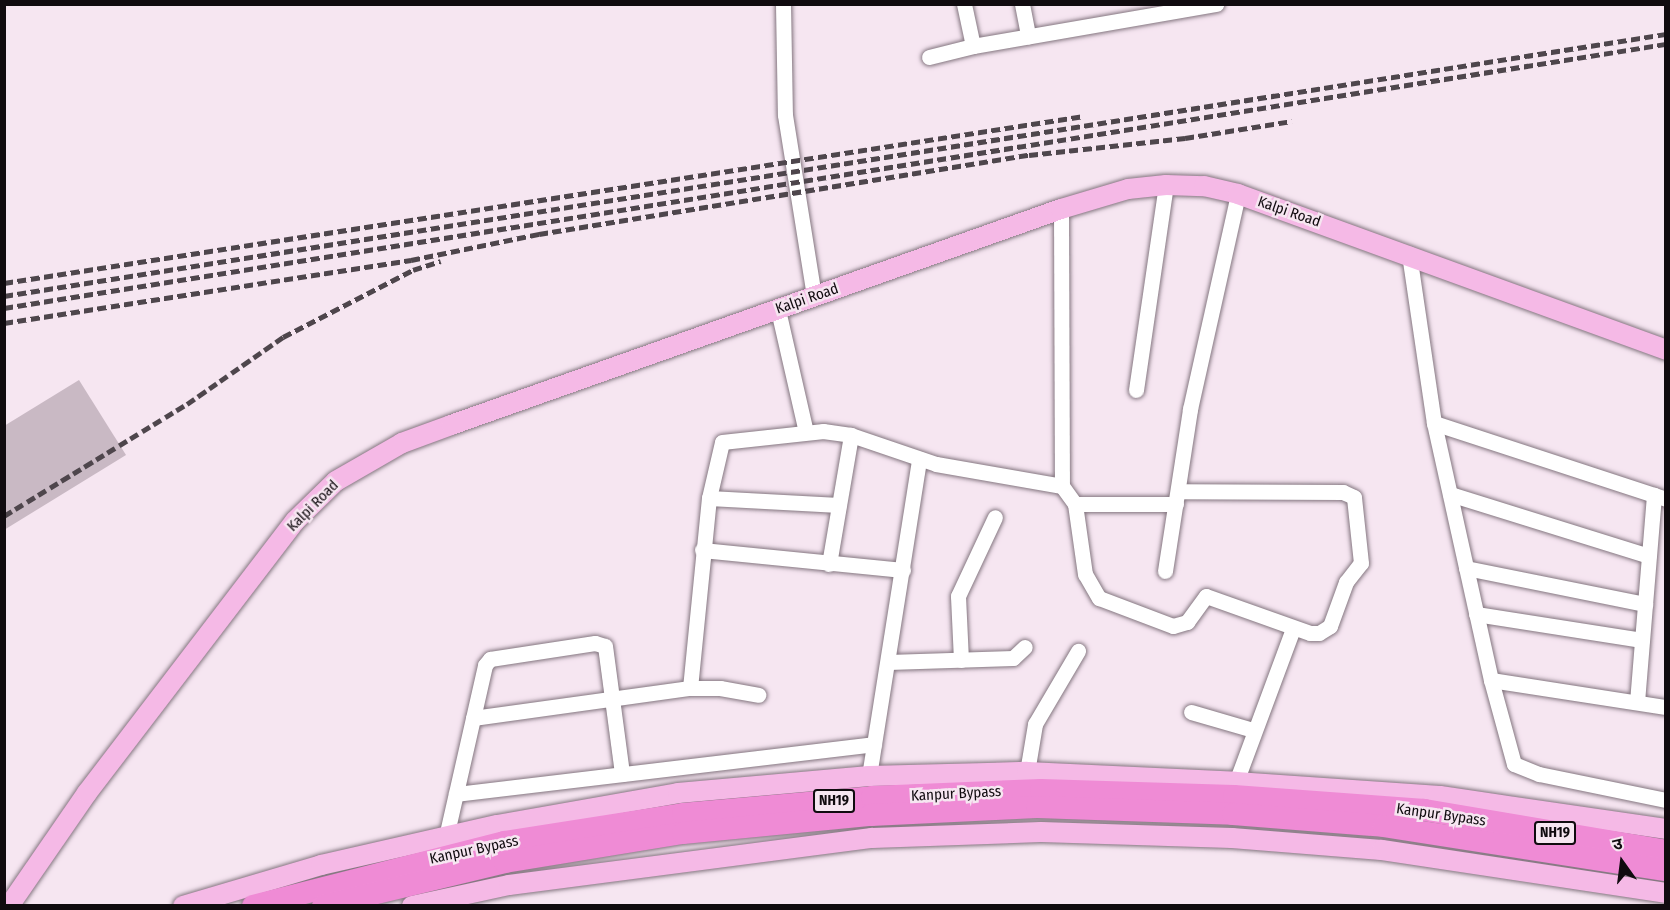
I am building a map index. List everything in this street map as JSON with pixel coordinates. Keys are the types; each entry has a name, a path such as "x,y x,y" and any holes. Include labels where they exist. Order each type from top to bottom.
{"highway":[{"name":"Kanpur Bypass","path":"253,906 504,842 683,814 872,797 1041,790 1234,796 1435,813 1665,851"},
{"name":"Kanpur Bypass","path":"323,906 505,862 672,835 871,815 1037,807 1233,814 1435,813 1665,870"}],"main road":[{"name":"Kalpi Road","path":"9,906 87,793 295,521 336,481 402,443 1062,209 1128,189 1166,185 1204,186 1238,194 1409,254 1665,350"},
{"path":"183,906 321,865 446,837 678,793 869,776 1027,772 1236,782 1435,813 1665,829"},
{"name":"Kalpi Road","path":"4,888 87,793"},
{"path":"412,906 509,885 872,838 1041,832 1220,837 1452,858 1665,893"},
{"path":"21,906 25,881"}],"street":[{"path":"783,4 785,115 814,297"},
{"path":"964,4 974,46"},
{"path":"1022,4 1028,36"},
{"path":"929,57 974,46 1208,5"},
{"path":"1136,390 1166,185"},
{"path":"1165,571 1190,409 1238,194"},
{"path":"1062,209 1062,486 1075,504 1085,574 1099,598 1178,626 1187,622 1201,597 1212,596 1293,629 1310,633 1325,631 1346,582 1360,568 1354,497 1343,492 1178,497 1075,504"},
{"path":"1409,254 1434,423 1491,680 1511,756 1522,770 1665,800"},
{"path":"778,310 806,432"},
{"path":"1434,423 1660,497 1649,556 1637,702"},
{"path":"690,688 702,550 709,498 722,442 806,432 851,435 920,459 1062,486"},
{"path":"829,564 851,435"},
{"path":"869,776 920,459"},
{"path":"1450,494 1649,556"},
{"path":"709,498 839,504"},
{"path":"962,660 958,596 994,517"},
{"path":"702,550 903,570"},
{"path":"1466,568 1645,604"},
{"path":"1476,614 1642,640"},
{"path":"1236,782 1253,730 1293,629"},
{"path":"446,837 485,665 497,656 601,643 607,652 622,774"},
{"path":"888,662 1013,658 1025,647"},
{"path":"1027,772 1035,724 1078,651"},
{"path":"1491,680 1665,707"},
{"path":"473,718 613,696 690,688 720,688 758,695"},
{"path":"1191,712 1253,730"},
{"path":"456,794 874,744"}],"building":[{"path":"79,380 126,455 4,530 4,426"}],"railway":[{"path":"4,296 1666,34"},
{"path":"4,308 1666,44"},
{"path":"4,283 1084,116"},
{"path":"4,323 411,260 539,234 1029,155 1185,138 1292,121"},
{"path":"4,516 187,404 283,337 413,270 441,261"}]}
